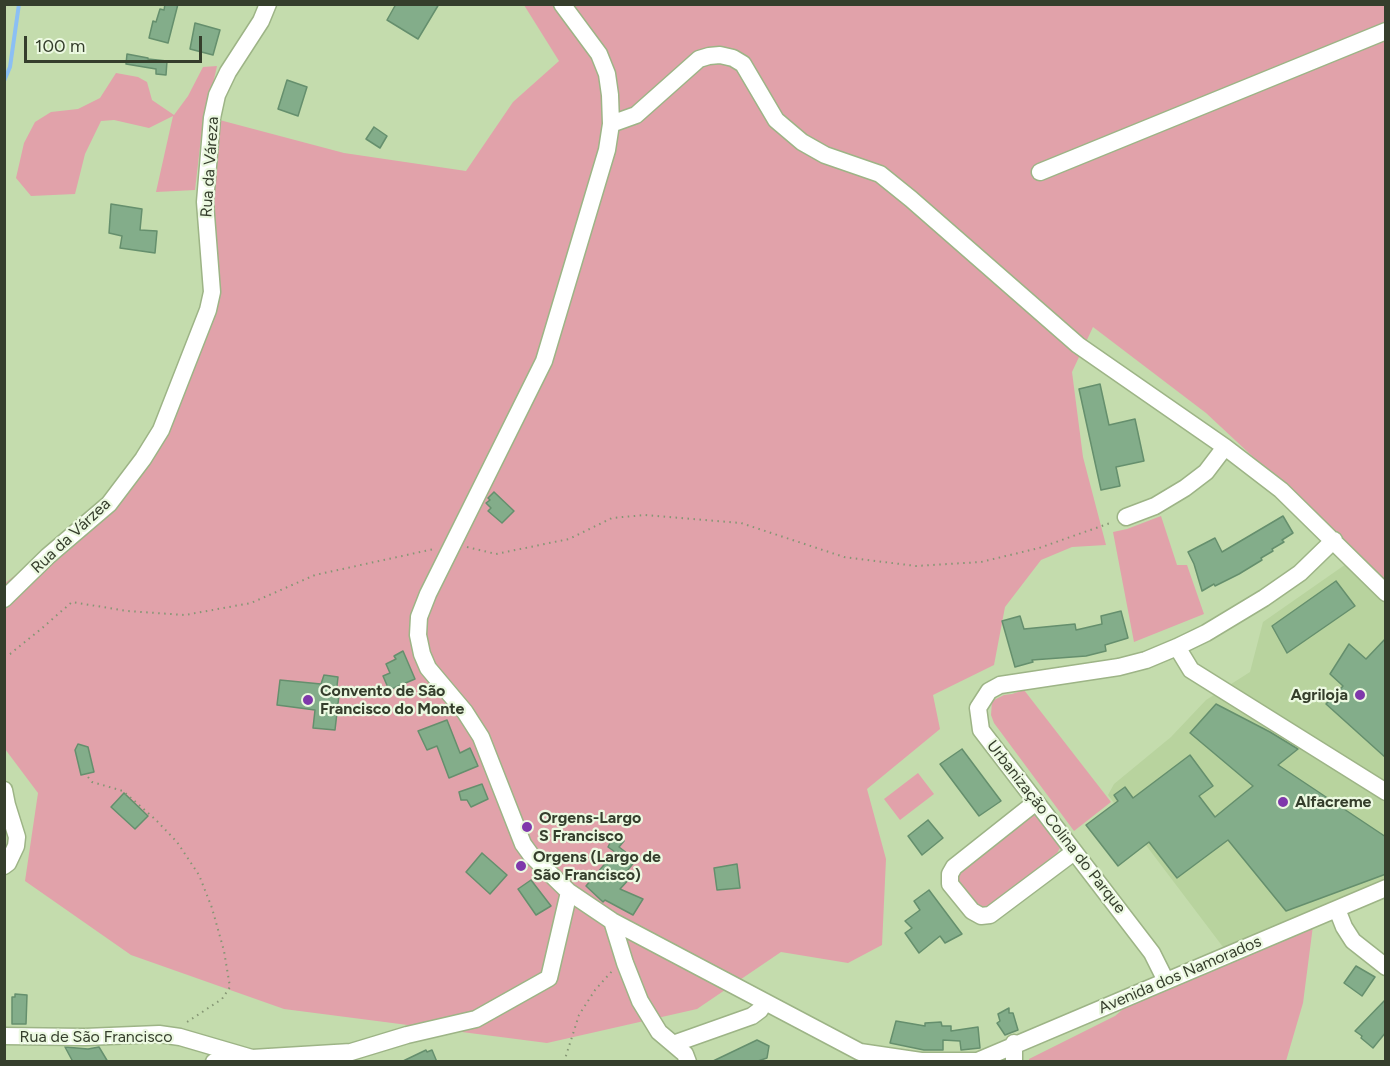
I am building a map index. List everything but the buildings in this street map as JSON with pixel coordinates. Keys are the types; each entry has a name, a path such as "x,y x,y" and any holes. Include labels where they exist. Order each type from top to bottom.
{"street":[{"name":"Rua da Váreza","path":"183,373 208,310 212,292 205,202 212,118 217,95 228,72 261,21 268,4"},
{"path":"562,4 599,54 607,74 611,124 607,150 544,361 450,548 419,617 418,635 422,654 428,668 465,712 481,737 524,844 531,855 569,892 612,921 860,1052 894,1060 975,1061"},
{"path":"1040,172 1386,31"},
{"path":"611,124 636,115 699,59 720,55 733,58 743,64 776,120 802,142 825,155 880,174 1078,345 1226,447 1281,490 1386,593"},
{"name":"Rua da Várzea","path":"4,599 48,556 109,504 144,459 161,430 183,373"},
{"path":"1121,519 1155,506 1185,488 1206,472 1226,447"},
{"name":"Urbanização Colina do Parque","path":"1166,981 1152,953 981,730 978,708 989,691 1000,685 1119,667 1146,660 1177,647 1206,633 1264,598 1300,573 1334,540"},
{"path":"1177,647 1191,670 1386,792"},
{"path":"4,790 17,837 16,846 8,863 4,866"},
{"path":"1036,802 954,867 950,874 950,884 972,911 981,916 990,915 1074,852"},
{"name":"Avenida dos Namorados","path":"975,1061 1386,888"},
{"name":"Rua de São Francisco","path":"4,1036 86,1037 159,1034 252,1058 351,1052 407,1035 476,1019 549,978 569,892"},
{"path":"1337,909 1353,941 1386,967"},
{"path":"612,921 640,1001 659,1032 685,1054 688,1062"},
{"path":"673,1044 752,1016 765,1002"},
{"path":"1014,1043 1014,1062"},
{"path":"214,1062 252,1058"}],"path":[{"path":"4,655 10,654 72,602 127,611 185,615 250,603 315,575 426,550 465,547 496,554 569,539 612,518 645,515 741,523 844,557 916,566 981,562 1039,548 1121,519"},
{"path":"88,777 92,782 123,791 177,842 199,875 213,908 230,987 222,999 184,1024 171,1036"},
{"path":"564,1062 579,1015 595,990 613,970 625,963"}],"shaded area":[{"path":"524,5 1385,5 1385,580 1206,413 1093,327 1072,372 1083,457 1106,545 1072,547 1041,560 1005,607 994,665 933,695 940,729 867,789 886,859 882,945 848,963 781,952 697,1009 547,1043 284,1009 131,955 25,881 38,793 5,749 5,583 109,504 183,373 212,292 212,118 344,153 466,171 513,102 559,61"},
{"path":"217,66 201,138 195,190 156,192 173,116 149,128 114,120 101,121 85,154 75,194 31,196 16,178 24,143 35,122 51,112 78,109 100,98 116,73 138,77 147,82 152,100 174,115 188,96 203,67"},
{"path":"1161,516 1177,565 1187,565 1204,614 1134,642 1113,532"},
{"path":"1359,555 1385,580 1385,888 1210,963 1223,947 1108,795 1114,784 1171,737 1206,700 1250,672 1263,622"},
{"path":"1024,690 1111,802 1074,831 994,723 991,715 992,701"},
{"path":"918,773 934,794 900,820 884,799"},
{"path":"1036,815 1059,842 1060,848 1057,853 988,908 981,911 956,883 957,871 1029,816"},
{"path":"1314,918 1303,1003 1286,1061 1029,1062 1029,1059 1115,1016 1144,991"}],"waterway":[{"path":"4,81 10,67 19,4"}],"place":[{"name":"Agriloja","path":"1360,695"},
{"name":"Convento de São Francisco do Monte","path":"308,700"},
{"name":"Alfacreme","path":"1283,802"},
{"name":"Orgens-Largo S Francisco","path":"527,827"},
{"name":"Orgens (Largo de São Francisco)","path":"521,866"}]}
